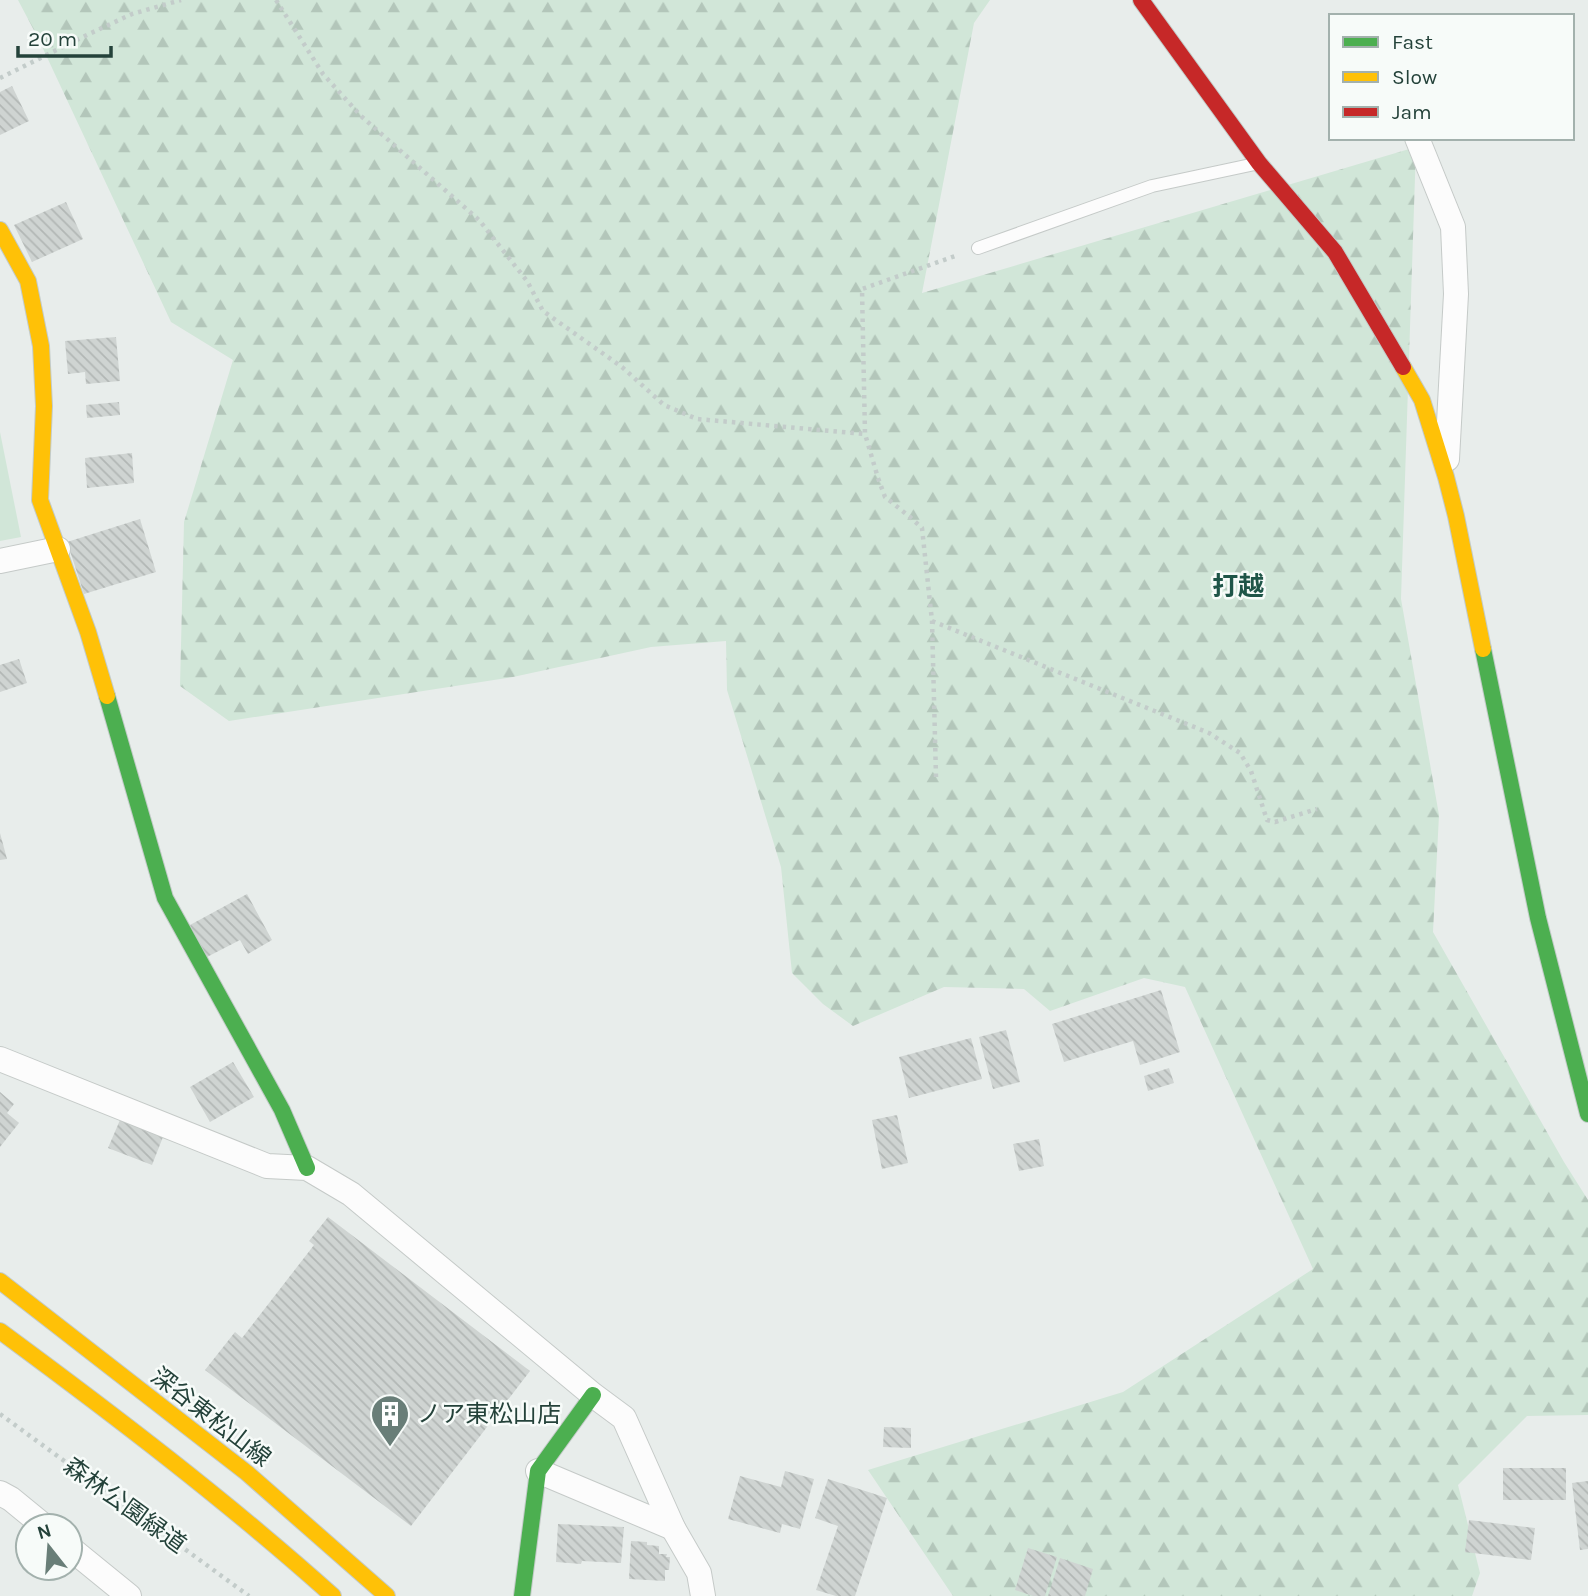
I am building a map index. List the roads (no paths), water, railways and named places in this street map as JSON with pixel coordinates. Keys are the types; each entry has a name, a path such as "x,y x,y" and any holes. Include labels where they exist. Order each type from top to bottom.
{"street":[{"path":"1142,0 1259,163 1335,252 1422,400 1456,516 1538,918 1588,1114"},
{"path":"1418,140 1453,227 1456,294 1446,477"},
{"path":"0,230 29,281 41,346 44,406 40,500 89,632 165,898 282,1110 307,1168"},
{"path":"0,561 58,549"},
{"path":"0,1059 267,1167 307,1168 351,1194 624,1418 673,1528 699,1573 704,1596"},
{"name":"深谷東松山線","path":"0,1281 247,1473 387,1596"},
{"path":"0,1331 163,1452 287,1554 333,1596"},
{"path":"522,1596 538,1471 593,1395"},
{"path":"538,1471 673,1528"},
{"path":"0,1493 27,1512"},
{"path":"84,1559 129,1596"}],"lane":[{"path":"978,248 1152,186 1259,163"}],"place":[{"name":"ノア東松山店","path":"390,1448"}],"district":[{"name":"打越","path":"1238,586"}]}
